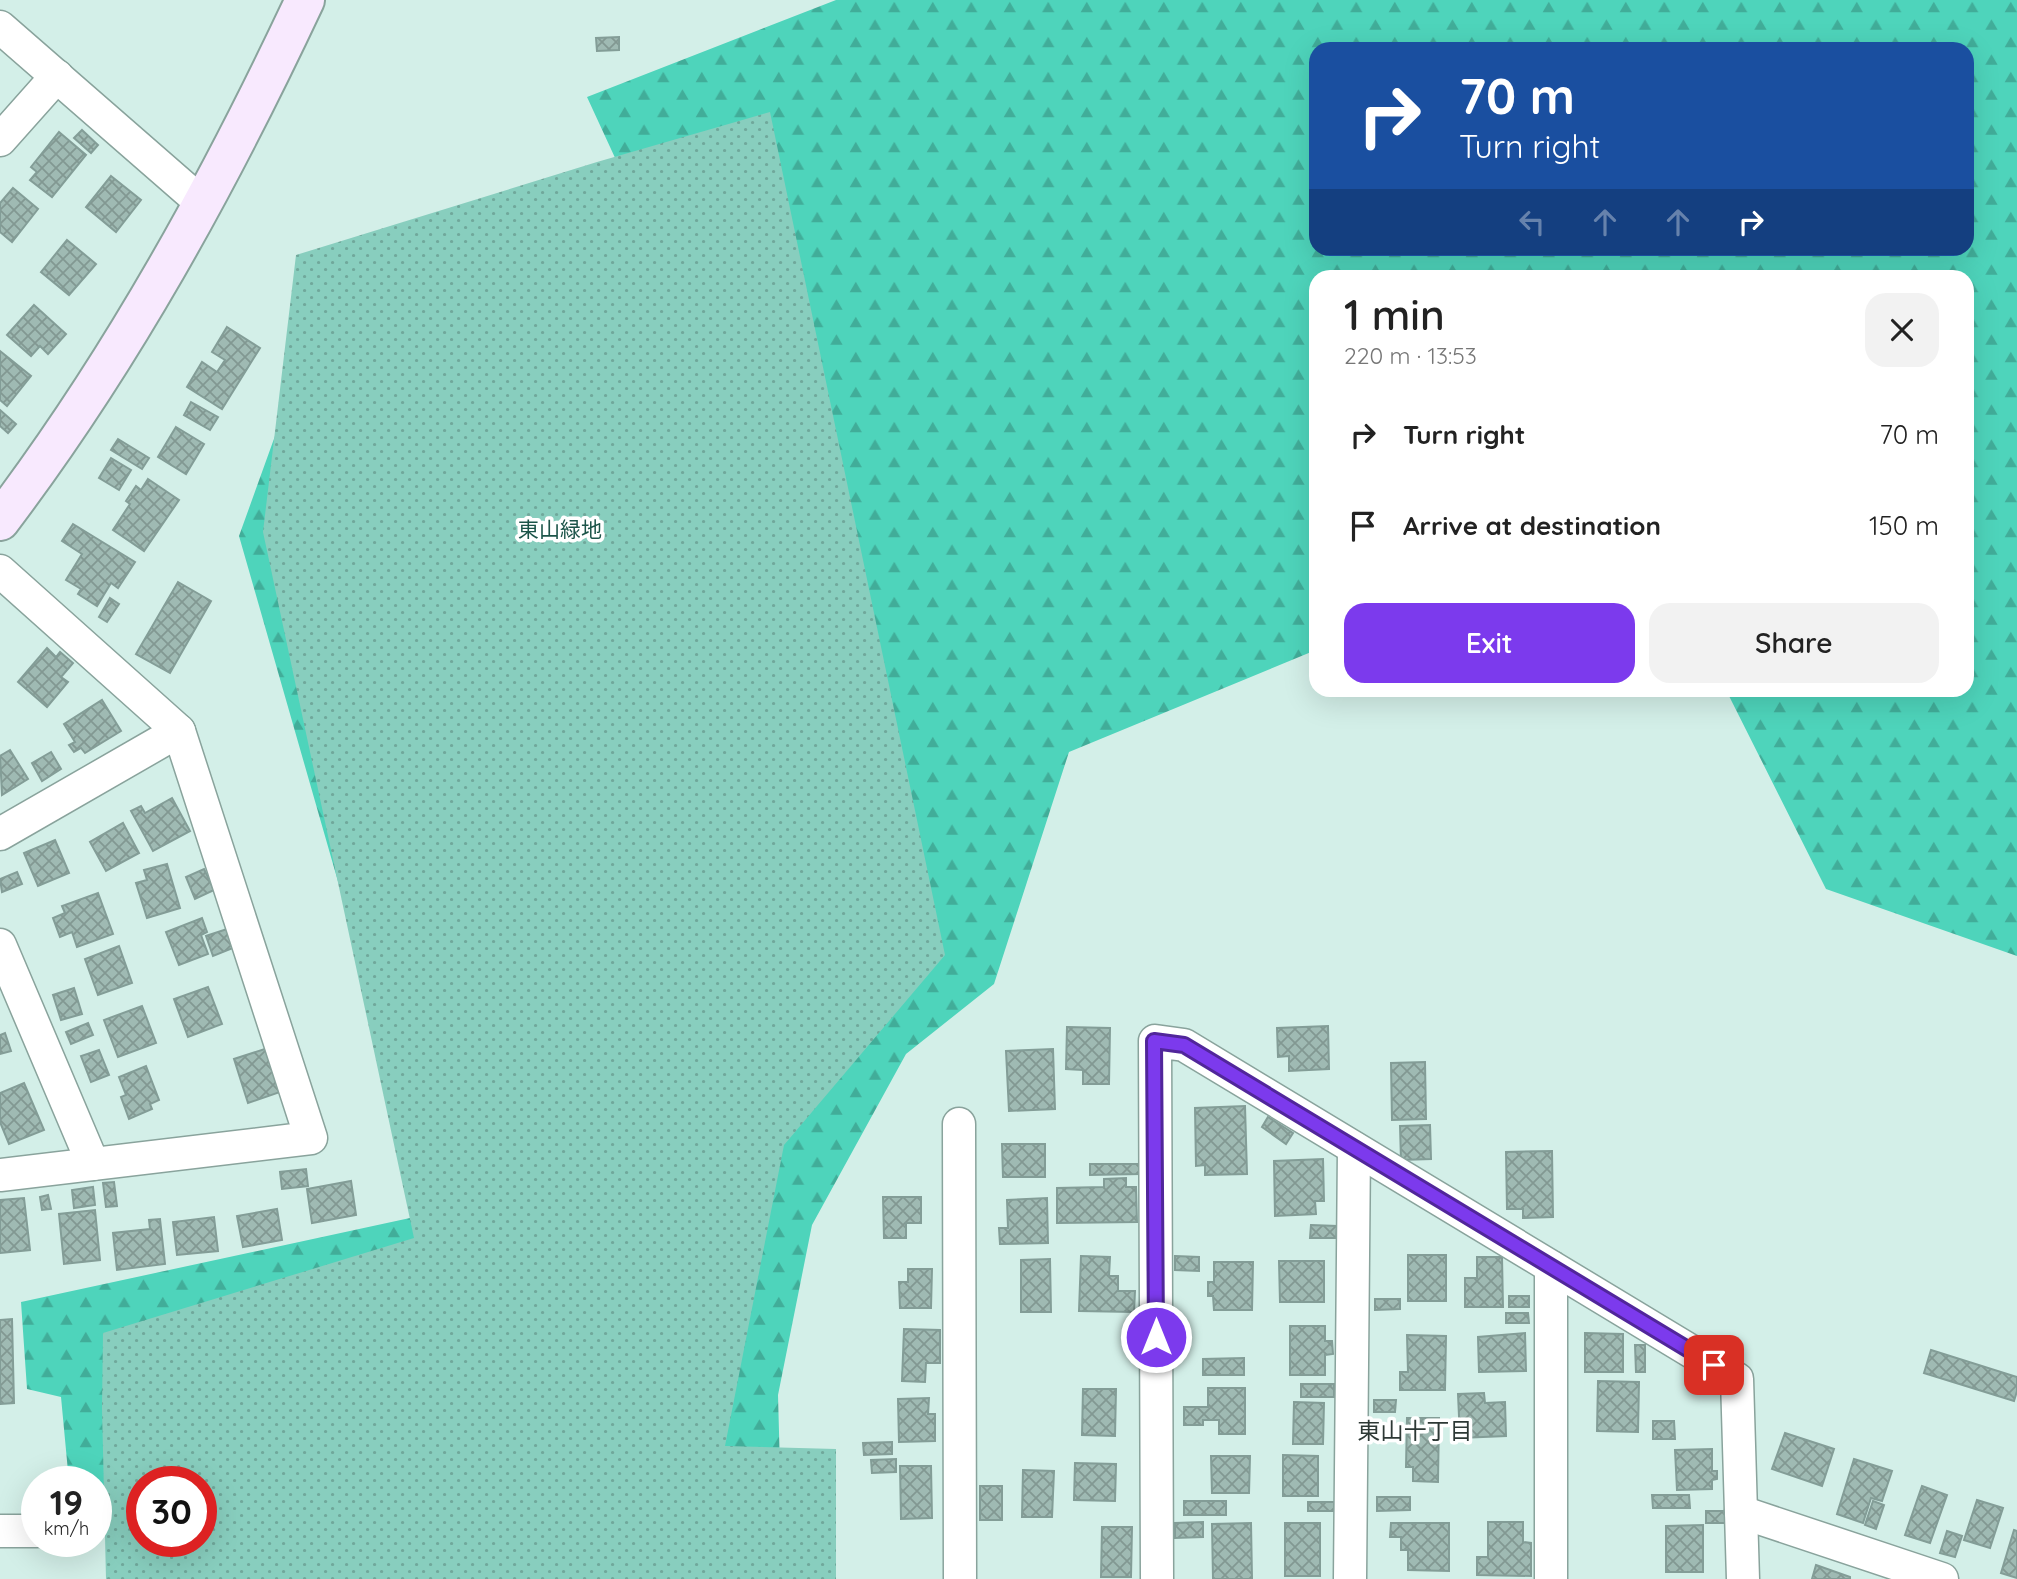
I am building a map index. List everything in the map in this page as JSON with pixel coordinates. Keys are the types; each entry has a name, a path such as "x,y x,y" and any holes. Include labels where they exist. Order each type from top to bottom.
{"street":[{"path":"0,521 122,345 203,204 276,65 305,0"},
{"path":"0,27 203,204"},
{"path":"0,140 57,76"},
{"path":"0,571 179,730 311,1138 0,1175"},
{"path":"0,834 179,730"},
{"path":"0,944 93,1164"},
{"path":"1157,1579 1154,1041 1184,1045 1737,1379 1743,1579"},
{"path":"958,1124 960,1579"},
{"path":"1350,1579 1354,1147"},
{"path":"1551,1267 1551,1579"},
{"path":"1741,1512 1942,1579"},
{"path":"0,1531 21,1531"}],"green space":[{"path":"836,0 2017,0 2017,956 1826,889 1730,697 1974,697 1974,270 1309,270 1309,653 1069,752 994,984 906,1054 812,1225 778,1395 783,1579 123,1579 121,1513 112,1511 112,1466 67,1466 61,1397 27,1389 21,1302 433,1213 239,536 337,264 723,392 587,97"},
{"name":"東山緑地","path":"770,112 945,955 784,1145 725,1446 836,1449 836,1579 106,1579 105,1557 112,1557 112,1466 103,1466 103,1333 414,1238 263,532 296,255"}],"building":[{"path":"619,37 619,50 597,51 596,38"},
{"path":"82,130 98,145 91,153 74,138"},
{"path":"59,132 86,155 52,197 30,180 37,172 31,167"},
{"path":"111,176 141,200 116,232 86,207"},
{"path":"13,188 38,209 12,242 0,232 0,203"},
{"path":"67,240 96,264 69,295 41,272"},
{"path":"34,305 66,334 48,354 40,346 31,356 7,335"},
{"path":"227,327 260,348 222,409 187,387 202,362 217,372 225,360 212,352"},
{"path":"0,351 31,376 7,406 0,400"},
{"path":"191,402 218,417 210,430 184,415"},
{"path":"0,410 16,424 8,433 0,426"},
{"path":"176,427 204,444 186,474 158,457"},
{"path":"118,439 149,458 142,469 111,450"},
{"path":"111,458 131,470 119,490 99,478"},
{"path":"148,479 179,500 144,551 113,530 130,504 126,501 136,486 141,490"},
{"path":"73,524 135,562 118,588 111,583 97,606 78,594 81,589 66,580 82,554 62,541"},
{"path":"178,582 211,601 170,673 136,654"},
{"path":"110,598 119,604 107,622 99,617"},
{"path":"47,648 56,657 60,652 73,663 61,677 68,682 47,707 18,682"},
{"path":"102,700 121,731 85,753 81,748 74,752 69,745 75,742 64,724"},
{"path":"10,750 28,779 2,795 0,756"},
{"path":"51,752 61,769 42,781 32,763"},
{"path":"172,798 190,831 153,851 131,811 141,806 145,813"},
{"path":"123,823 139,853 106,871 90,842"},
{"path":"55,840 69,873 38,886 24,853"},
{"path":"167,864 180,908 147,918 136,883 147,880 144,870"},
{"path":"204,869 214,890 195,899 186,877"},
{"path":"17,872 22,884 2,892 0,879"},
{"path":"98,893 113,934 77,947 72,932 60,937 53,918 65,913 62,906"},
{"path":"202,918 207,932 201,935 208,954 179,965 166,932"},
{"path":"227,929 233,948 213,956 206,936"},
{"path":"119,946 132,983 98,995 85,959"},
{"path":"208,987 222,1024 188,1037 174,999"},
{"path":"74,988 82,1014 61,1020 53,995"},
{"path":"142,1006 156,1043 118,1057 104,1020"},
{"path":"88,1023 93,1035 71,1044 66,1032"},
{"path":"1328,1026 1329,1069 1289,1071 1289,1056 1278,1057 1277,1028"},
{"path":"1067,1027 1110,1028 1109,1084 1083,1084 1083,1070 1066,1069"},
{"path":"5,1033 11,1051 0,1054 0,1035"},
{"path":"268,1048 283,1091 248,1103 234,1059"},
{"path":"1053,1049 1055,1109 1009,1111 1006,1051"},
{"path":"99,1050 109,1075 91,1082 81,1056"},
{"path":"1425,1062 1426,1119 1392,1120 1391,1063"},
{"path":"146,1066 159,1100 150,1104 152,1109 129,1119 121,1097 126,1095 119,1077"},
{"path":"24,1083 44,1130 9,1144 0,1122 0,1093"},
{"path":"1245,1106 1247,1174 1205,1175 1205,1165 1196,1166 1195,1108"},
{"path":"1268,1117 1293,1133 1286,1144 1262,1127"},
{"path":"1430,1125 1431,1159 1401,1160 1400,1126"},
{"path":"1002,1144 1045,1144 1045,1177 1003,1177"},
{"path":"1552,1151 1553,1217 1523,1218 1523,1209 1507,1209 1506,1152"},
{"path":"1323,1159 1324,1201 1315,1201 1316,1214 1275,1216 1274,1161"},
{"path":"1090,1164 1140,1164 1140,1174 1090,1175"},
{"path":"306,1169 308,1186 282,1189 280,1172"},
{"path":"1126,1178 1126,1187 1136,1187 1137,1222 1057,1223 1057,1188 1104,1187 1104,1179"},
{"path":"351,1181 356,1215 312,1223 307,1189"},
{"path":"114,1182 117,1206 106,1207 103,1183"},
{"path":"93,1187 95,1205 74,1208 72,1190"},
{"path":"48,1195 51,1209 42,1210 40,1197"},
{"path":"883,1197 921,1197 921,1223 906,1223 906,1238 884,1238"},
{"path":"24,1198 30,1250 0,1253 0,1200"},
{"path":"1047,1198 1048,1243 1000,1244 999,1228 1008,1228 1007,1200"},
{"path":"277,1209 282,1240 243,1247 237,1216"},
{"path":"95,1210 100,1260 64,1264 59,1214"},
{"path":"214,1217 218,1251 177,1255 173,1222"},
{"path":"160,1219 165,1264 117,1270 113,1233 150,1229 149,1220"},
{"path":"1311,1225 1337,1226 1336,1238 1310,1238"},
{"path":"1408,1255 1446,1255 1446,1301 1408,1301"},
{"path":"1081,1256 1110,1257 1109,1276 1118,1276 1118,1291 1135,1291 1134,1312 1079,1311"},
{"path":"1175,1256 1199,1257 1199,1271 1175,1270"},
{"path":"1477,1257 1502,1257 1503,1307 1465,1307 1465,1278 1477,1278"},
{"path":"1050,1259 1051,1312 1021,1312 1021,1260"},
{"path":"1279,1261 1324,1261 1324,1302 1280,1302"},
{"path":"1214,1262 1253,1262 1252,1310 1214,1310 1213,1296 1208,1296 1208,1282 1214,1282"},
{"path":"908,1269 932,1269 931,1308 900,1308 899,1282 908,1282"},
{"path":"1509,1296 1529,1296 1529,1307 1509,1307"},
{"path":"1375,1299 1400,1299 1400,1309 1375,1310"},
{"path":"1506,1313 1528,1313 1529,1323 1506,1323"},
{"path":"12,1319 14,1403 0,1404 0,1320"},
{"path":"1290,1326 1325,1326 1325,1341 1332,1341 1333,1354 1325,1355 1325,1375 1290,1375"},
{"path":"904,1329 940,1330 940,1363 926,1363 925,1382 902,1381"},
{"path":"1525,1333 1526,1371 1479,1372 1478,1337"},
{"path":"1585,1333 1623,1334 1623,1372 1585,1372"},
{"path":"1407,1335 1446,1336 1445,1390 1400,1390 1400,1372 1408,1372"},
{"path":"1635,1345 1645,1345 1645,1372 1636,1372"},
{"path":"1931,1350 2017,1377 2014,1401 1924,1373"},
{"path":"1244,1358 1244,1375 1203,1375 1203,1359"},
{"path":"1598,1381 1639,1382 1638,1432 1597,1431"},
{"path":"1301,1384 1334,1384 1334,1397 1301,1397"},
{"path":"1208,1388 1245,1388 1245,1434 1219,1434 1219,1420 1203,1420 1203,1425 1184,1425 1184,1407 1208,1407"},
{"path":"1083,1389 1116,1389 1115,1436 1082,1435"},
{"path":"1484,1393 1485,1403 1505,1402 1506,1436 1460,1438 1458,1394"},
{"path":"929,1398 928,1414 935,1414 935,1441 899,1442 898,1399"},
{"path":"1374,1400 1396,1400 1395,1412 1374,1412"},
{"path":"1294,1402 1324,1403 1323,1444 1293,1444"},
{"path":"1407,1418 1439,1418 1438,1482 1413,1481 1413,1467 1406,1467"},
{"path":"1653,1421 1674,1421 1675,1439 1653,1439"},
{"path":"1785,1433 1834,1449 1822,1486 1772,1469"},
{"path":"892,1442 892,1454 864,1455 863,1443"},
{"path":"1712,1449 1712,1471 1717,1471 1717,1479 1712,1480 1712,1489 1677,1490 1675,1450"},
{"path":"1283,1455 1318,1456 1318,1496 1283,1496"},
{"path":"1211,1456 1250,1456 1249,1493 1212,1493"},
{"path":"896,1459 896,1472 872,1473 871,1460"},
{"path":"1854,1459 1892,1471 1882,1501 1871,1498 1863,1523 1837,1514"},
{"path":"1075,1463 1116,1464 1115,1501 1074,1500"},
{"path":"900,1466 931,1466 932,1518 901,1519"},
{"path":"1023,1470 1054,1471 1052,1517 1022,1517"},
{"path":"980,1486 1002,1486 1002,1520 980,1520"},
{"path":"1922,1486 1947,1495 1930,1543 1905,1535"},
{"path":"1652,1495 1689,1495 1690,1508 1653,1508"},
{"path":"1377,1497 1410,1497 1410,1510 1377,1511"},
{"path":"1977,1500 2003,1508 1990,1548 1964,1540"},
{"path":"1184,1501 1226,1501 1226,1515 1184,1515"},
{"path":"1873,1501 1884,1505 1876,1529 1865,1525"},
{"path":"1308,1502 1334,1502 1334,1511 1308,1511"},
{"path":"1706,1511 1727,1511 1727,1523 1706,1523"},
{"path":"1203,1522 1203,1537 1175,1538 1175,1523"},
{"path":"1488,1522 1523,1522 1523,1542 1531,1543 1531,1576 1477,1575 1477,1557 1488,1557"},
{"path":"1251,1523 1252,1579 1213,1579 1212,1524"},
{"path":"1285,1523 1320,1523 1320,1576 1285,1576"},
{"path":"1391,1523 1449,1523 1449,1571 1408,1570 1408,1550 1401,1550 1401,1537 1390,1537"},
{"path":"1703,1525 1703,1572 1666,1572 1666,1526"},
{"path":"1102,1527 1132,1527 1131,1577 1101,1577"},
{"path":"2014,1530 2017,1531 2017,1578 2001,1573"},
{"path":"1947,1531 1962,1536 1955,1557 1940,1553"},
{"path":"1816,1565 1850,1577 1850,1579 1812,1579"}],"district":[{"name":"東山十丁目","path":"1415,1430"}],"route":[{"path":"1156,1337 1154,1041 1184,1045 1714,1365"}]}
